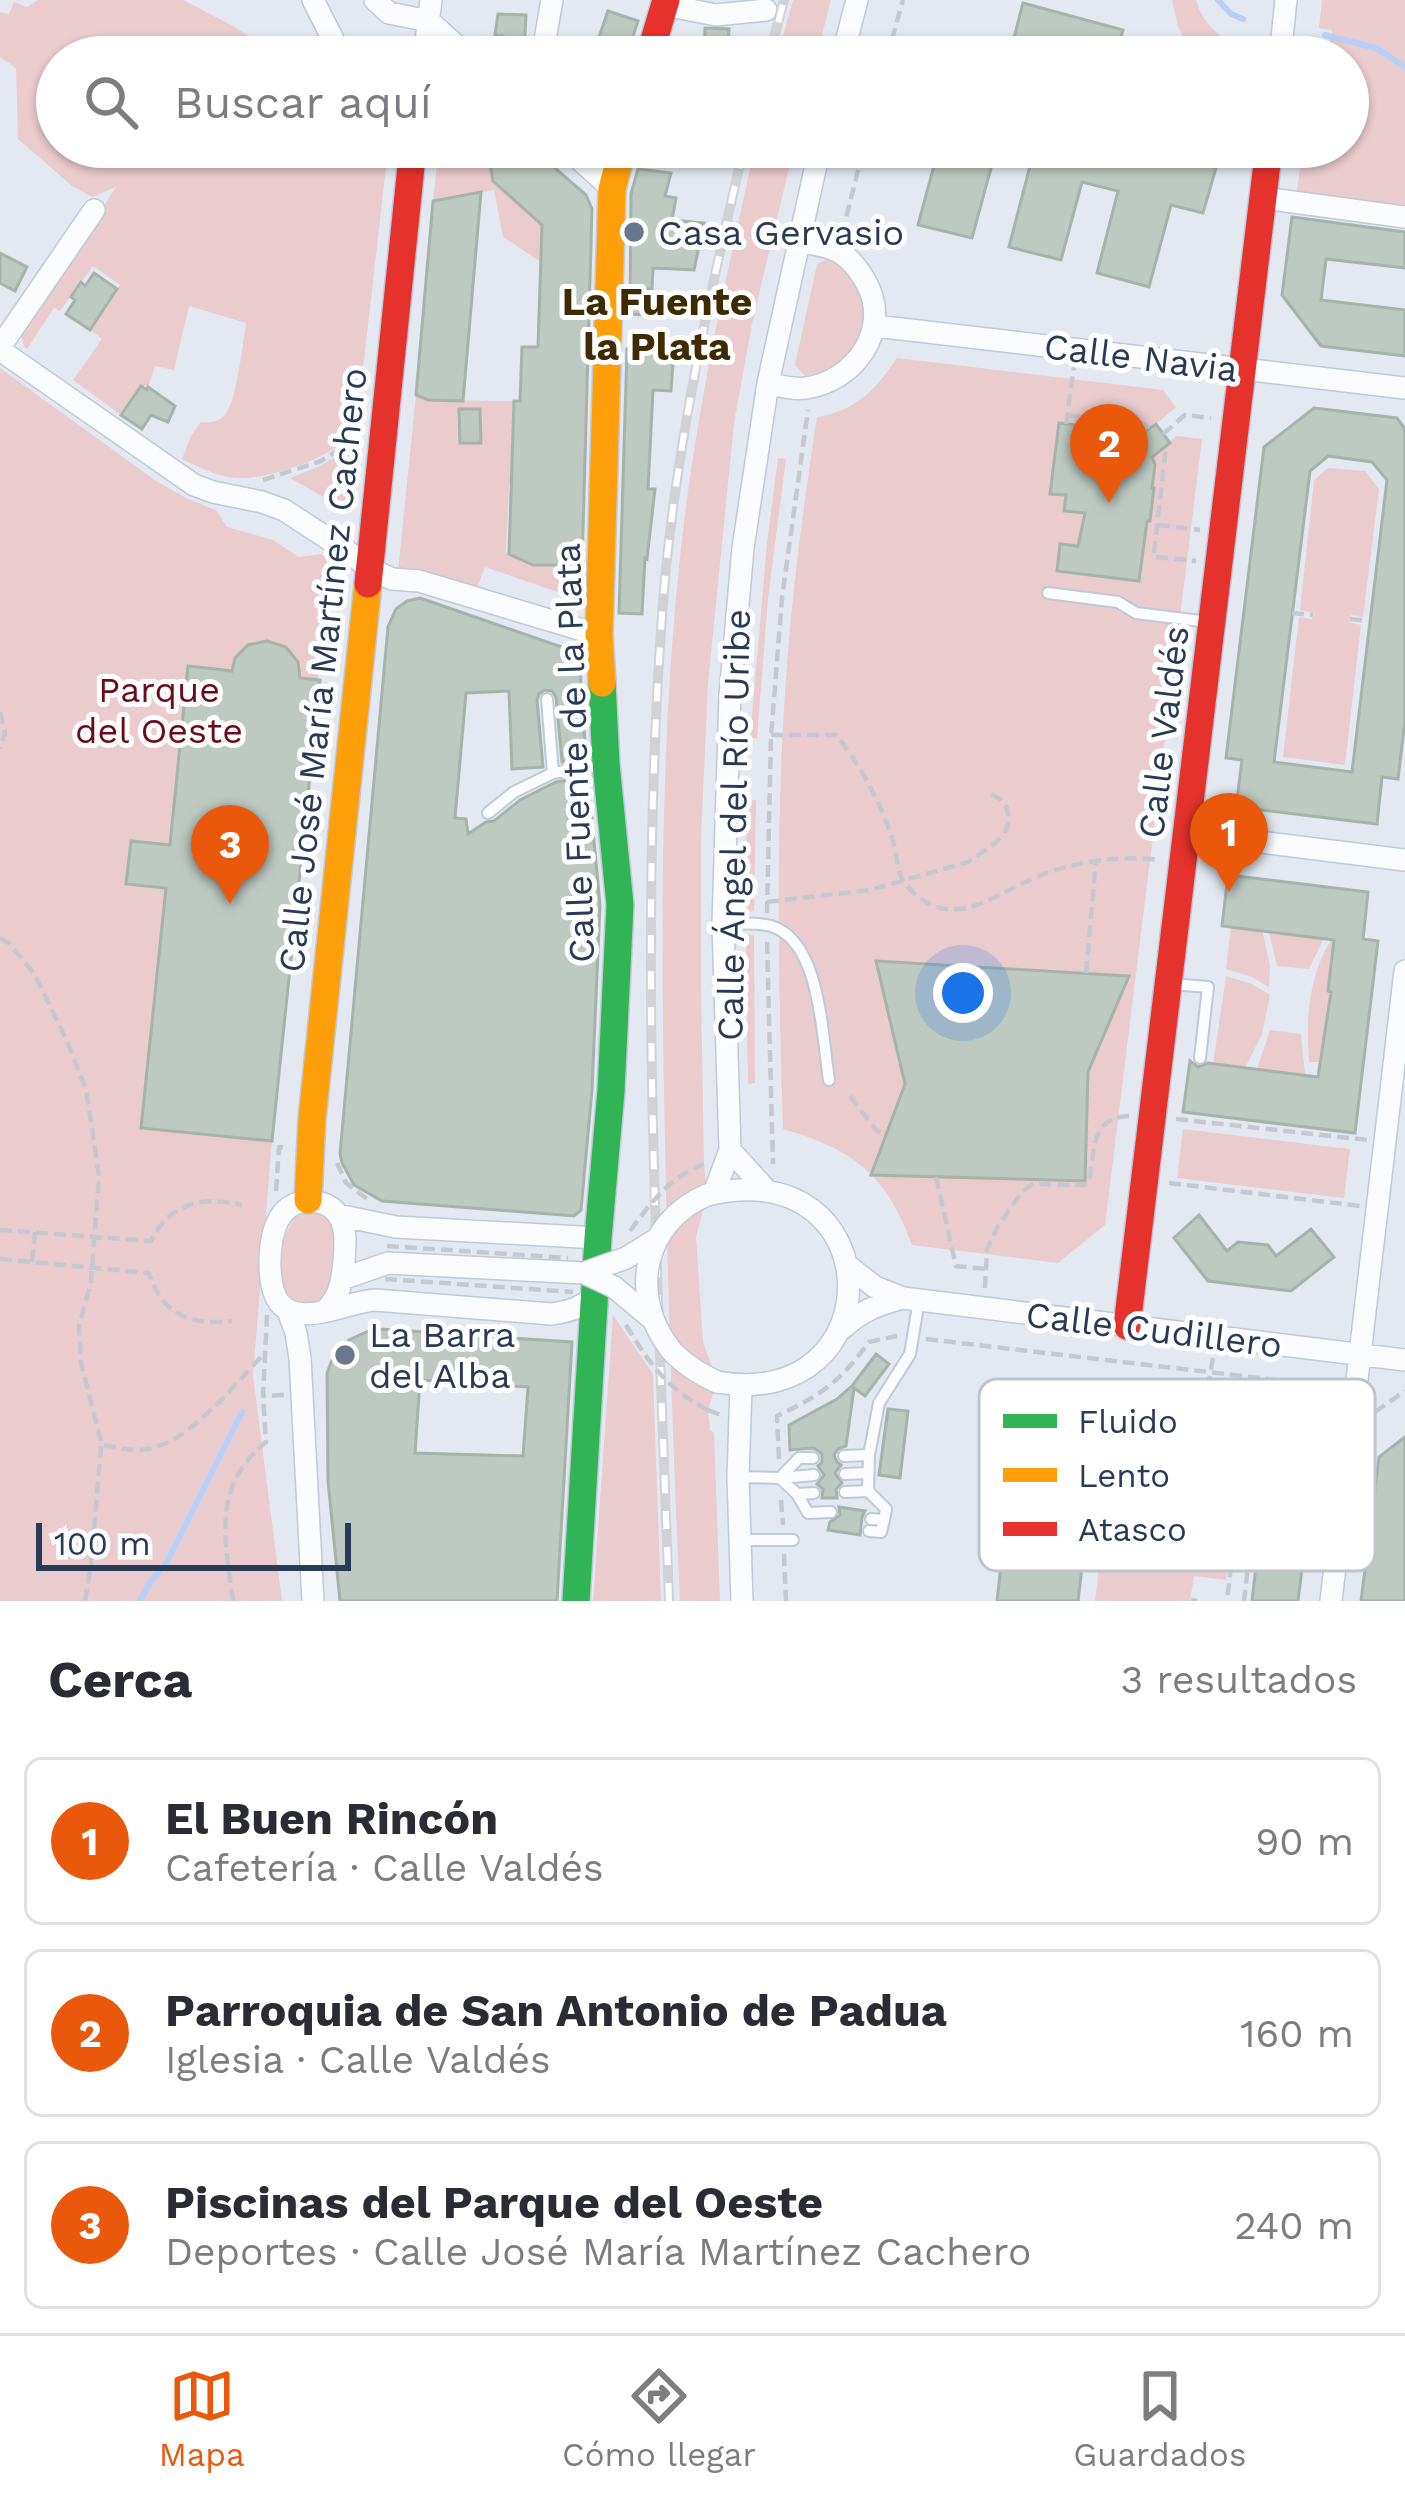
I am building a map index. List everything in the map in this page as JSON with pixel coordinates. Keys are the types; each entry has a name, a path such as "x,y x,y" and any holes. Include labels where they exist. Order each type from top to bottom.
{"street":[{"path":"313,0 331,36"},
{"path":"375,0 389,14 430,10 452,36"},
{"path":"546,36 552,0"},
{"path":"848,36 857,0"},
{"path":"1282,36 1286,0"},
{"path":"655,36 665,3 738,18 766,10"},
{"name":"Calle José María Martínez Cachero","path":"308,1200 309,1150 410,168"},
{"path":"589,168 612,189"},
{"name":"Calle Fuente de la Plata","path":"576,1601 584,1280 612,1238 611,1091 620,905 599,635 612,189 618,168"},
{"name":"Calle Ángel del Río Uribe","path":"711,1194 730,1150 723,924 730,695 743,548 768,383 815,168"},
{"name":"Calle Valdés","path":"1127,1326 1267,168"},
{"path":"1263,198 1405,217"},
{"path":"94,210 0,348 177,475 213,492 262,502 302,520 369,568 392,579 419,581 599,635"},
{"path":"768,383 801,389 849,370 876,326 874,298 860,271 836,250 798,241"},
{"name":"Calle Navia","path":"876,326 1405,388"},
{"path":"1187,833 1405,860"},
{"path":"1358,1379 1405,971"},
{"path":"730,1150 770,1191"},
{"path":"345,1238 386,1262 584,1280 614,1287 651,1318 685,1364 717,1382 741,1387 781,1382 802,1372 838,1333 849,1295 847,1265 829,1224 793,1197 746,1188 711,1194 681,1209 656,1239 584,1280"},
{"path":"313,1601 300,1358 288,1311 272,1284 273,1239 286,1209 308,1200 338,1215 396,1227 612,1238"},
{"path":"325,1311 336,1299 343,1279 345,1238 338,1215"},
{"path":"651,1318 646,1281 656,1239"},
{"path":"343,1279 386,1262"},
{"name":"Calle Cudillero","path":"847,1265 875,1287 911,1299 1405,1360"},
{"path":"288,1311 305,1316 375,1300 572,1311 585,1306 584,1280"},
{"path":"838,1333 875,1305 911,1299"},
{"path":"741,1387 742,1601"},
{"path":"1331,1601 1335,1571"}],"lane":[{"path":"1048,593 1118,602 1136,613 1213,623"},
{"path":"547,699 553,773"},
{"path":"488,813 553,773 606,764"},
{"path":"723,924 767,925 783,931 796,944 810,966 829,1080"},
{"path":"1168,983 1208,987 1200,1058"},
{"path":"875,1523 886,1509 868,1491 869,1455 879,1403 910,1354 911,1299"},
{"path":"844,1456 869,1455"},
{"path":"780,1478 799,1458 813,1457"},
{"path":"845,1474 868,1473"},
{"path":"738,1477 814,1475"},
{"path":"780,1478 808,1513 826,1517"},
{"path":"844,1492 868,1491"},
{"path":"797,1494 814,1493"},
{"path":"740,1540 788,1540"}],"path":[{"path":"893,36 903,0"},
{"path":"836,250 858,168"},
{"path":"1066,424 1076,349"},
{"path":"770,1191 767,902 771,735 782,598 811,387"},
{"path":"1067,415 1150,428"},
{"path":"1163,434 1185,416 1237,421"},
{"path":"242,498 250,484 321,461 364,434 382,436"},
{"path":"1166,446 1155,555 1220,563"},
{"path":"1158,525 1224,532"},
{"path":"1292,613 1313,615"},
{"path":"1350,619 1368,621"},
{"path":"0,712 4,733 0,749"},
{"path":"771,735 836,735 858,762 893,841 902,881 923,901 952,911 980,906 1045,874 1096,860 1183,862"},
{"path":"767,902 870,890 968,862 994,844 1009,822 1006,808 991,794"},
{"path":"1086,973 1096,860"},
{"path":"0,938 35,975 86,1089 99,1176 92,1268 79,1326 81,1363 101,1444 86,1601"},
{"path":"850,1096 877,1131 886,1134"},
{"path":"983,1309 987,1249 1022,1192 1048,1181 1090,1182 1089,1148 1098,1132 1119,1116 1385,1142"},
{"path":"309,1150 334,1156 346,1183 373,1202"},
{"path":"612,1238 666,1186 704,1164"},
{"path":"936,1177 956,1266 986,1269"},
{"path":"1144,1180 1378,1208"},
{"path":"0,1230 151,1241 157,1228 179,1208 207,1199 242,1205"},
{"path":"32,1262 35,1232"},
{"path":"0,1259 149,1274 171,1310 192,1321 232,1321"},
{"path":"386,1262 584,1280"},
{"path":"386,1262 584,1280"},
{"path":"622,1320 656,1372 708,1410"},
{"path":"786,1601 788,1540 777,1417 818,1396 849,1370 869,1342 895,1336 1261,1379"},
{"path":"1209,1379 1216,1338"},
{"path":"101,1444 143,1451 168,1444 194,1425 263,1355"},
{"path":"1375,1412 1405,1391"},
{"path":"233,1601 223,1524 230,1488 246,1459 266,1442 263,1396"},
{"path":"1227,1601 1230,1571"},
{"path":"1244,1601 1247,1571"}],"green space":[{"path":"38,0 183,0 248,36 36,36 36,155 18,139 16,68 0,57 0,12 9,14 14,2 27,7"},
{"path":"793,0 831,0 822,36 783,36"},
{"path":"1172,0 1196,0 1208,24 1221,36 1183,36"},
{"path":"1322,0 1405,0 1405,211 1296,198 1300,168 1369,168 1369,36 1331,36 1332,30 1319,28"},
{"path":"51,168 386,168 356,430 334,449 300,465 248,478 221,475 182,459 201,422 222,418 231,404 246,323 189,306 174,370 155,366 149,385 141,386 121,415 73,380 102,339 90,330 120,285 93,266 60,311 54,308 27,349 21,335 116,187 92,197"},
{"path":"437,168 491,168 493,181 542,225 541,262 503,237 494,190 433,201"},
{"path":"750,168 789,168 734,423 708,683 701,838 707,1195 696,1237 703,1342 717,1382 708,1410 714,1433 720,1601 680,1601 663,1027 664,830 679,567 692,461"},
{"path":"829,258 859,290 863,326 844,357 805,376 795,365 817,264"},
{"path":"897,358 1163,390 1176,407 1156,424 1169,442 1177,436 1202,439 1105,1225 1058,1263 912,1245 891,1200 864,1168 829,1146 783,1129 781,772 790,623 817,417 843,410 864,397"},
{"name":"Parque del Oeste","path":"0,368 156,481 216,510 227,527 273,540 299,557 321,554 330,560 253,1375 282,1601 0,1601"},
{"path":"416,395 428,400 514,401 506,552 533,565 582,565 578,586 558,592 485,567 476,591 398,572"},
{"path":"355,446 349,511 290,478 318,467"},
{"path":"778,458 786,459 757,738 750,738 767,543"},
{"path":"1328,468 1365,471 1379,489 1363,617 1351,615 1349,622 1361,625 1345,765 1283,757 1299,617 1312,619 1314,613 1300,610 1314,480"},
{"path":"756,800 754,911 746,912 747,801"},
{"path":"1231,927 1262,929 1269,987 1226,969"},
{"path":"1269,932 1324,938 1309,969 1277,966"},
{"path":"746,935 754,935 755,1083 748,1084"},
{"path":"1333,937 1337,938 1320,1062 1309,1062 1310,997 1318,966"},
{"path":"1226,976 1270,995 1262,1034 1244,1070 1213,1064"},
{"path":"1270,1030 1301,1034 1305,1075 1257,1069"},
{"path":"1183,1129 1350,1149 1344,1198 1177,1178"},
{"path":"317,1212 334,1233 333,1280 320,1299 299,1301 284,1288 281,1250 296,1216"},
{"path":"613,1315 653,1374 661,1601 593,1601"},
{"path":"1099,1571 1227,1571 1226,1580 1194,1576 1190,1601 1095,1601"}],"building":[{"path":"1023,3 1123,30 1121,36 1014,36"},
{"path":"608,11 638,21 633,36 599,36"},
{"path":"498,14 526,15 525,36 495,35"},
{"path":"705,28 729,29 728,36 705,36"},
{"path":"491,168 555,168 586,195 592,209 582,565 533,565 509,554 514,401 520,401 522,347 538,347 542,225 493,181"},
{"path":"933,168 991,168 972,238 918,225"},
{"path":"1029,168 1216,168 1203,213 1171,205 1149,287 1097,273 1118,191 1082,182 1061,260 1009,247"},
{"path":"638,169 671,173 665,196 676,198 672,220 704,223 694,270 653,268 646,315 630,314 631,194"},
{"path":"481,192 463,401 428,400 416,395 433,201"},
{"path":"1292,217 1405,232 1405,268 1326,259 1321,300 1405,310 1405,356 1321,346 1282,295"},
{"path":"0,253 27,267 15,291 0,283"},
{"path":"94,273 117,289 90,330 66,314 81,282 85,286"},
{"path":"627,349 674,350 671,391 653,390 648,489 655,489 642,614 619,613"},
{"path":"141,386 175,406 168,422 151,415 142,429 121,415"},
{"path":"1314,408 1397,418 1405,429 1405,720 1398,779 1382,777 1377,824 1236,807 1242,760 1226,758 1264,447","holes":["1328,456 1372,462 1387,480 1352,772 1274,762 1310,471"]},
{"path":"459,409 480,409 481,443 460,443"},
{"path":"1059,423 1108,429 1102,464 1156,424 1170,443 1152,457 1154,488 1139,581 1057,571 1060,544 1078,546 1085,513 1064,511 1066,495 1050,494"},
{"path":"420,598 579,653 586,758 562,762 556,697 545,690 537,700 543,767 512,769 509,691 466,693 455,818 466,819 468,834 556,782 588,777 600,905 592,1090 581,1210 574,1216 382,1201 354,1185 342,1163 388,627 396,609"},
{"path":"267,641 286,647 298,662 300,678 320,680 272,1141 141,1128 166,888 126,884 131,841 170,845 188,666 232,671 235,658 248,645"},
{"path":"1228,875 1368,892 1363,939 1378,941 1355,1133 1183,1112 1190,1061 1198,1067 1208,1063 1318,1077 1334,940 1222,926"},
{"path":"876,961 1129,976 1088,1072 1085,1181 871,1175 905,1084"},
{"path":"1199,1215 1227,1251 1238,1242 1268,1245 1276,1256 1311,1229 1334,1257 1291,1291 1208,1281 1174,1238"},
{"path":"369,1331 572,1342 557,1601 340,1601 328,1481 327,1373 349,1340","holes":["420,1380 528,1387 523,1456 415,1453"]},
{"path":"876,1354 889,1364 865,1396 854,1388 846,1446 834,1455 841,1465 835,1473 842,1483 836,1489 837,1498 822,1498 823,1489 817,1484 824,1475 818,1466 822,1454 814,1448 790,1450 789,1425 837,1399"},
{"path":"888,1409 908,1411 900,1478 879,1475"},
{"path":"1405,1437 1405,1601 1361,1601 1365,1571 1375,1571 1379,1457"},
{"path":"839,1507 865,1511 860,1535 828,1530 840,1515"},
{"path":"1000,1571 1082,1571 1078,1601 997,1601"},
{"path":"1255,1571 1302,1571 1298,1601 1252,1601"}],"waterway":[{"path":"1218,0 1243,19"},
{"path":"1325,35 1329,36"},
{"path":"1369,46 1405,67"},
{"path":"140,1601 167,1562 242,1412"}],"railway":[{"path":"775,36 784,0"},
{"path":"669,1601 653,1116 655,751 673,508 704,326 739,168"}],"traffic: fast":[{"path":"576,1601 620,905 602,683"}],"traffic: slow":[{"path":"602,683 599,635 612,189 618,168"},
{"path":"308,1200 312,1119 368,584"}],"traffic: jam":[{"path":"655,36 666,0"},
{"path":"368,584 411,168"},
{"path":"1127,1326 1266,168"}],"place":[{"name":"Casa Gervasio","path":"634,232"},
{"name":"Parroquia de San Antonio de Padua","path":"1109,503"},
{"name":"El Buen Rincón","path":"1229,892"},
{"name":"Piscinas del Parque del Oeste","path":"230,904"},
{"name":"La Barra del Alba","path":"345,1355"}],"district":[{"name":"La Fuente la Plata","path":"657,324"}]}
